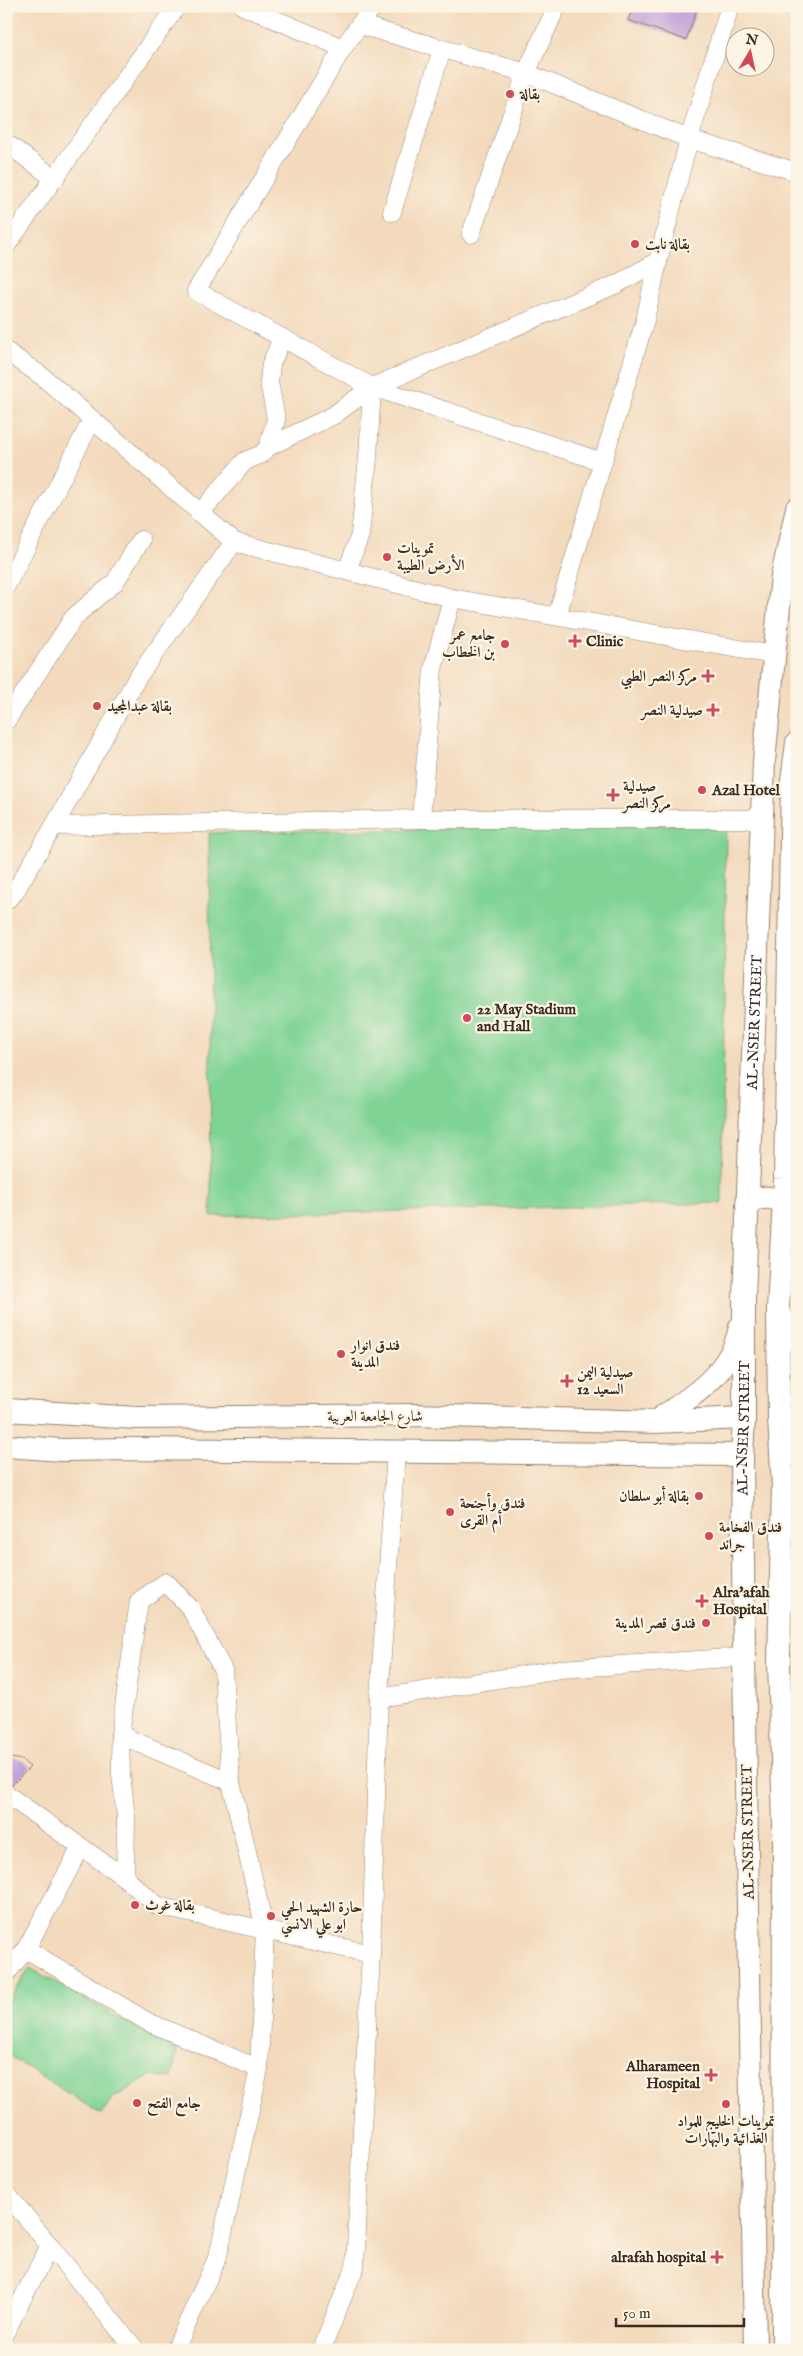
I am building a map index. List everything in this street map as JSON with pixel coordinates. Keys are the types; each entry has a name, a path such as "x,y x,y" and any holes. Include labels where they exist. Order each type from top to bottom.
{"main road":[{"name":"AL-NSER STREET","path":"755,2350 742,1480 744,1299 764,761 782,576 797,508"},
{"path":"783,2350 790,2323 784,1824 789,1772 788,1569 790,1488 788,1419 778,1310 784,1202 792,780 797,742"},
{"path":"749,1156 754,1162 767,1166 774,1165 785,1158"},
{"path":"747,1204 769,1197 784,1202"},
{"path":"655,1422 706,1386 720,1368 738,1338 744,1299"},
{"path":"778,1310 797,1342"},
{"name":"شارع الجامعة العربية","path":"6,1410 136,1418 415,1416 655,1422 744,1418"},
{"path":"6,1446 62,1450 742,1455"},
{"path":"653,1454 722,1470 742,1480"},
{"path":"747,1774 766,1777 789,1772"},
{"path":"748,1827 757,1812 777,1813 784,1824"}],"street":[{"path":"6,246 177,6"},
{"path":"243,6 343,48"},
{"path":"373,6 343,48 196,291 372,387 603,462"},
{"path":"471,234 526,73 556,6"},
{"path":"557,616 646,320 658,261 689,139 730,6"},
{"path":"360,25 526,73 689,139 797,172"},
{"path":"392,212 442,49"},
{"path":"6,143 55,179"},
{"path":"200,513 245,461 262,454 268,447 334,414 372,387 617,284 658,261"},
{"path":"268,447 276,419 269,382 272,364 282,338"},
{"path":"6,351 43,377 234,542 452,598 773,655"},
{"path":"347,571 360,535 368,458 372,387"},
{"path":"6,586 92,420"},
{"path":"6,721 74,617 115,582 141,540"},
{"path":"6,901 14,893 54,826 136,678 234,542"},
{"path":"422,819 433,669 452,598"},
{"path":"54,826 422,819 762,819"},
{"path":"321,2350 355,2267 371,1954 379,1698 396,1451"},
{"path":"125,1878 126,1817 121,1774 120,1734 139,1601 166,1582 191,1609 223,1670 231,1782 265,1930 259,2069 218,2256 175,2350"},
{"path":"379,1698 560,1669 744,1657"},
{"path":"120,1734 231,1782"},
{"path":"6,1794 125,1878 158,1906 371,1954"},
{"path":"8,1966 26,1949 81,1847"},
{"path":"26,1949 148,2022 259,2069"},
{"path":"6,2193 136,2350"},
{"path":"6,2331 50,2245"}],"green space":[{"name":"22 May Stadium and Hall","path":"726,824 722,1203 211,1216 209,833"},
{"path":"30,1968 177,2050 172,2078 152,2075 113,2098 101,2114 6,2054 6,2003"}],"building":[{"path":"634,6 698,6 686,40 628,20"},
{"path":"6,1757 22,1760 30,1767 12,1785 6,1783"}],"place":[{"name":"بقالة","path":"510,94"},
{"name":"بقالة نابت","path":"635,244"},
{"name":"تموينات الأرض الطيبة","path":"387,557"},
{"name":"Clinic","path":"575,641"},
{"name":"جامع عمر بن الخطاب","path":"505,644"},
{"name":"مركز النصر الطبي","path":"708,676"},
{"name":"بقالة عبدالمجيد","path":"97,706"},
{"name":"صيدلية النصر","path":"713,710"},
{"name":"Azal Hotel","path":"702,790"},
{"name":"صيدلية مركز النصر","path":"613,795"},
{"name":"22 May Stadium and Hall","path":"467,1018"},
{"name":"فندق انوار المدينة","path":"341,1354"},
{"name":"صيدلية اليمن السعيد 12","path":"567,1381"},
{"name":"بقالة أبو سلطان","path":"699,1496"},
{"name":"فندق وأجنحة أم القرى","path":"450,1512"},
{"name":"فندق الفخامة جراند","path":"709,1536"},
{"name":"Alra'afah Hospital","path":"702,1601"},
{"name":"فندق قصر المدينة","path":"706,1623"},
{"name":"بقالة غوث","path":"135,1905"},
{"name":"حارة الشهيد الحي ابو علي الانسي","path":"271,1916"},
{"name":"Alharameen Hospital","path":"711,2075"},
{"name":"جامع الفتح","path":"137,2103"},
{"name":"تموينات الخليج للمواد الغذائية والبهارات","path":"726,2104"},
{"name":"alrafah hospital","path":"717,2257"}]}
